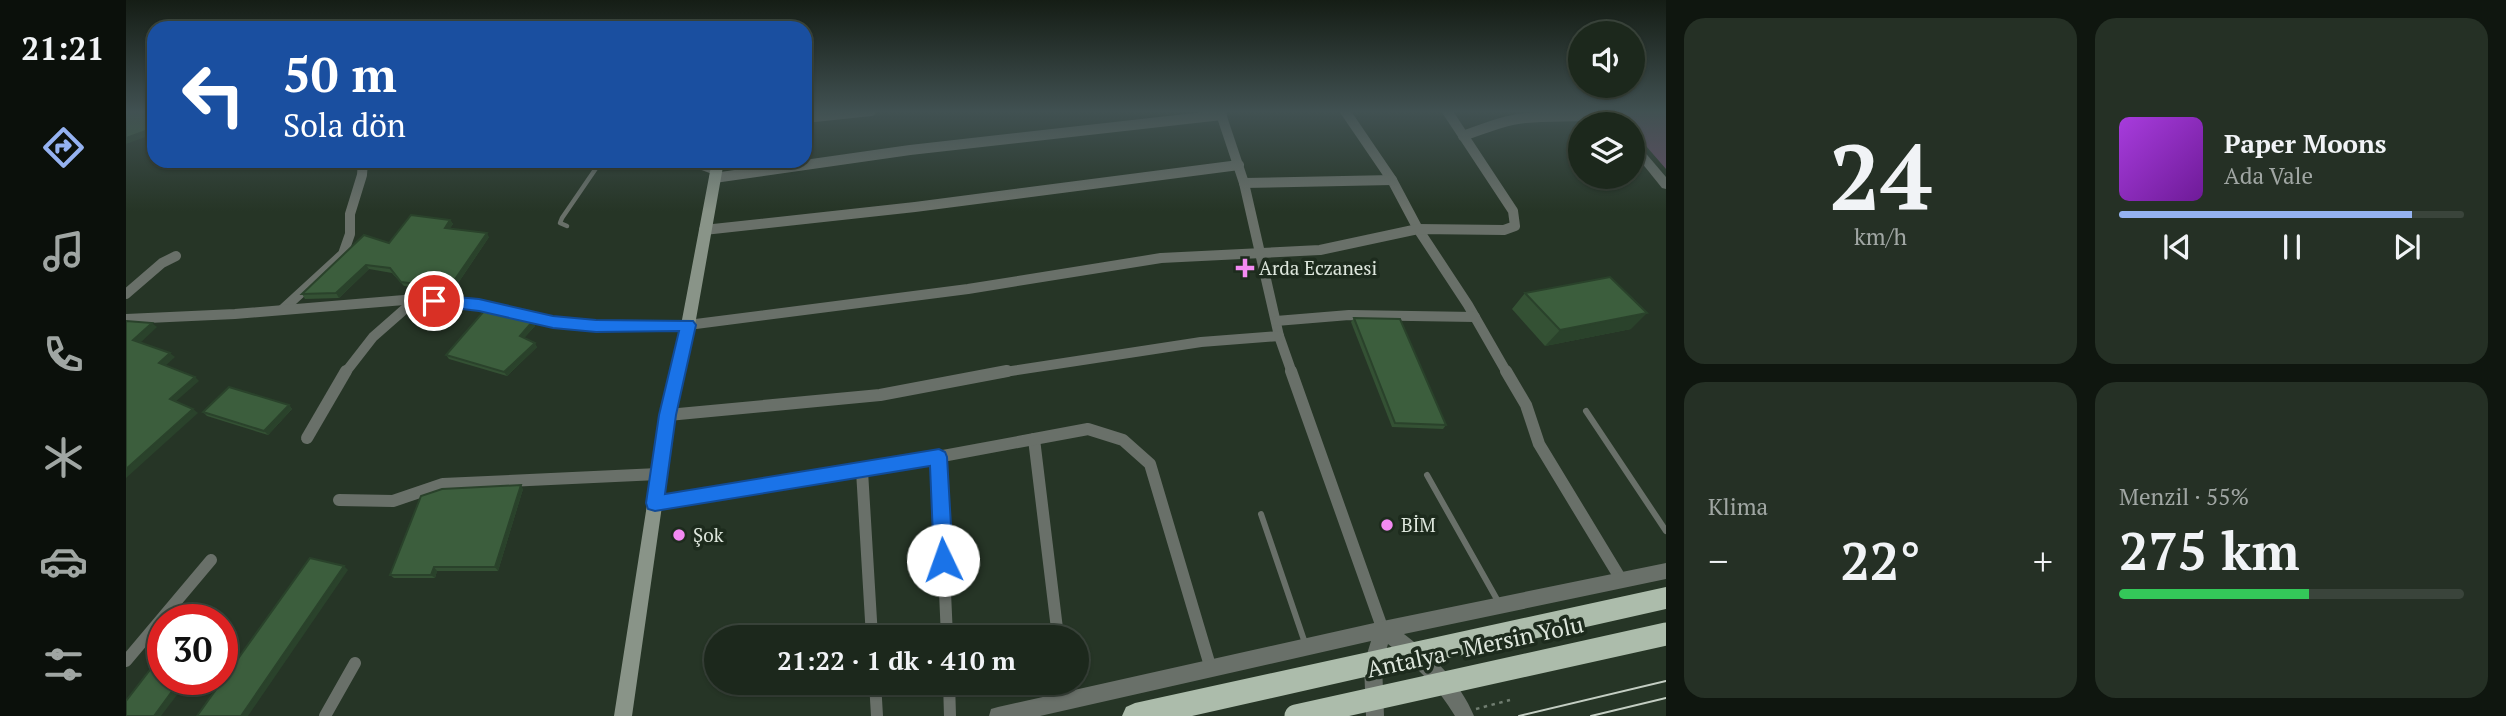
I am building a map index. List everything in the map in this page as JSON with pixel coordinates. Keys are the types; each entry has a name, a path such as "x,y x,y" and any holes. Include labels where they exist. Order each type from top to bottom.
{"highway":[{"path":"1135,716 1666,598"},
{"name":"Antalya - Mersin Yolu","path":"1296,716 1666,634"}],"main road":[{"path":"623,716 668,415 688,325 716,170"}],"street":[{"path":"812,160 957,144"},
{"path":"1232,144 1262,251 1279,336 1383,630 1373,664 1375,716"},
{"path":"1368,144 1475,317 1526,405 1539,444 1622,581"},
{"path":"126,318 414,300 455,301 574,324 688,325 968,289 1161,258 1320,250 1418,229 1457,232 1504,230 1515,226 1513,211 1469,144"},
{"path":"1645,160 1666,185"},
{"path":"704,230 915,207 1239,165"},
{"path":"282,310 342,254 350,234 350,214 362,168"},
{"path":"716,170 735,168"},
{"path":"1244,183 1392,180"},
{"path":"126,294 162,263 176,256"},
{"path":"307,438 351,362 373,337 414,300"},
{"path":"1276,321 1349,315 1475,317"},
{"path":"668,415 880,395 1027,367 1201,342 1279,336"},
{"path":"655,503 862,471 1087,429 1123,440 1150,464 1211,668"},
{"path":"1034,439 1057,625"},
{"path":"939,457 946,625"},
{"path":"862,471 871,625"},
{"path":"339,500 393,501 443,484 658,474"},
{"path":"126,661 211,560"},
{"path":"1089,688 1211,668 1666,571"},
{"path":"1383,630 1418,654 1450,691 1464,714"},
{"path":"325,716 355,663"},
{"path":"876,695 877,716"},
{"path":"949,695 950,716"},
{"path":"998,716 1056,695"}],"lane":[{"path":"567,226 560,223 562,218 596,168"},
{"path":"1586,411 1666,531"},
{"path":"1427,475 1501,606"},
{"path":"1262,513 1307,647"}],"path":[{"path":"1464,714 1510,700"}],"shaded area":[{"path":"1645,144 1666,144 1666,169"}],"building":[{"path":"411,215 450,220 445,228 487,233 449,288 401,282 390,268 366,265 336,293 302,294 364,235 389,243"},
{"path":"1610,277 1647,313 1560,330 1525,293"},
{"path":"484,311 533,321 520,336 535,343 504,372 446,355"},
{"path":"1354,318 1400,319 1446,425 1395,423"},
{"path":"126,321 152,323 133,340 170,353 159,363 195,377 170,399 193,409 126,469"},
{"path":"229,387 289,405 264,431 203,412"},
{"path":"521,485 495,567 434,567 431,575 390,575 421,496 442,489"},
{"path":"310,558 344,566 241,716 197,716 212,695 238,695 238,659"},
{"path":"147,674 147,695 169,695 154,716 126,716 126,701"}],"tram line":[{"path":"1519,716 1666,681"},
{"path":"1591,716 1666,698"}],"place":[{"name":"Arda Eczanesi","path":"1245,268"},
{"name":"BİM","path":"1387,525"},
{"name":"Şok","path":"679,535"}],"route":[{"path":"434,301 479,305 553,322 596,326 688,325 668,415 655,503 939,457 943,560"}]}
